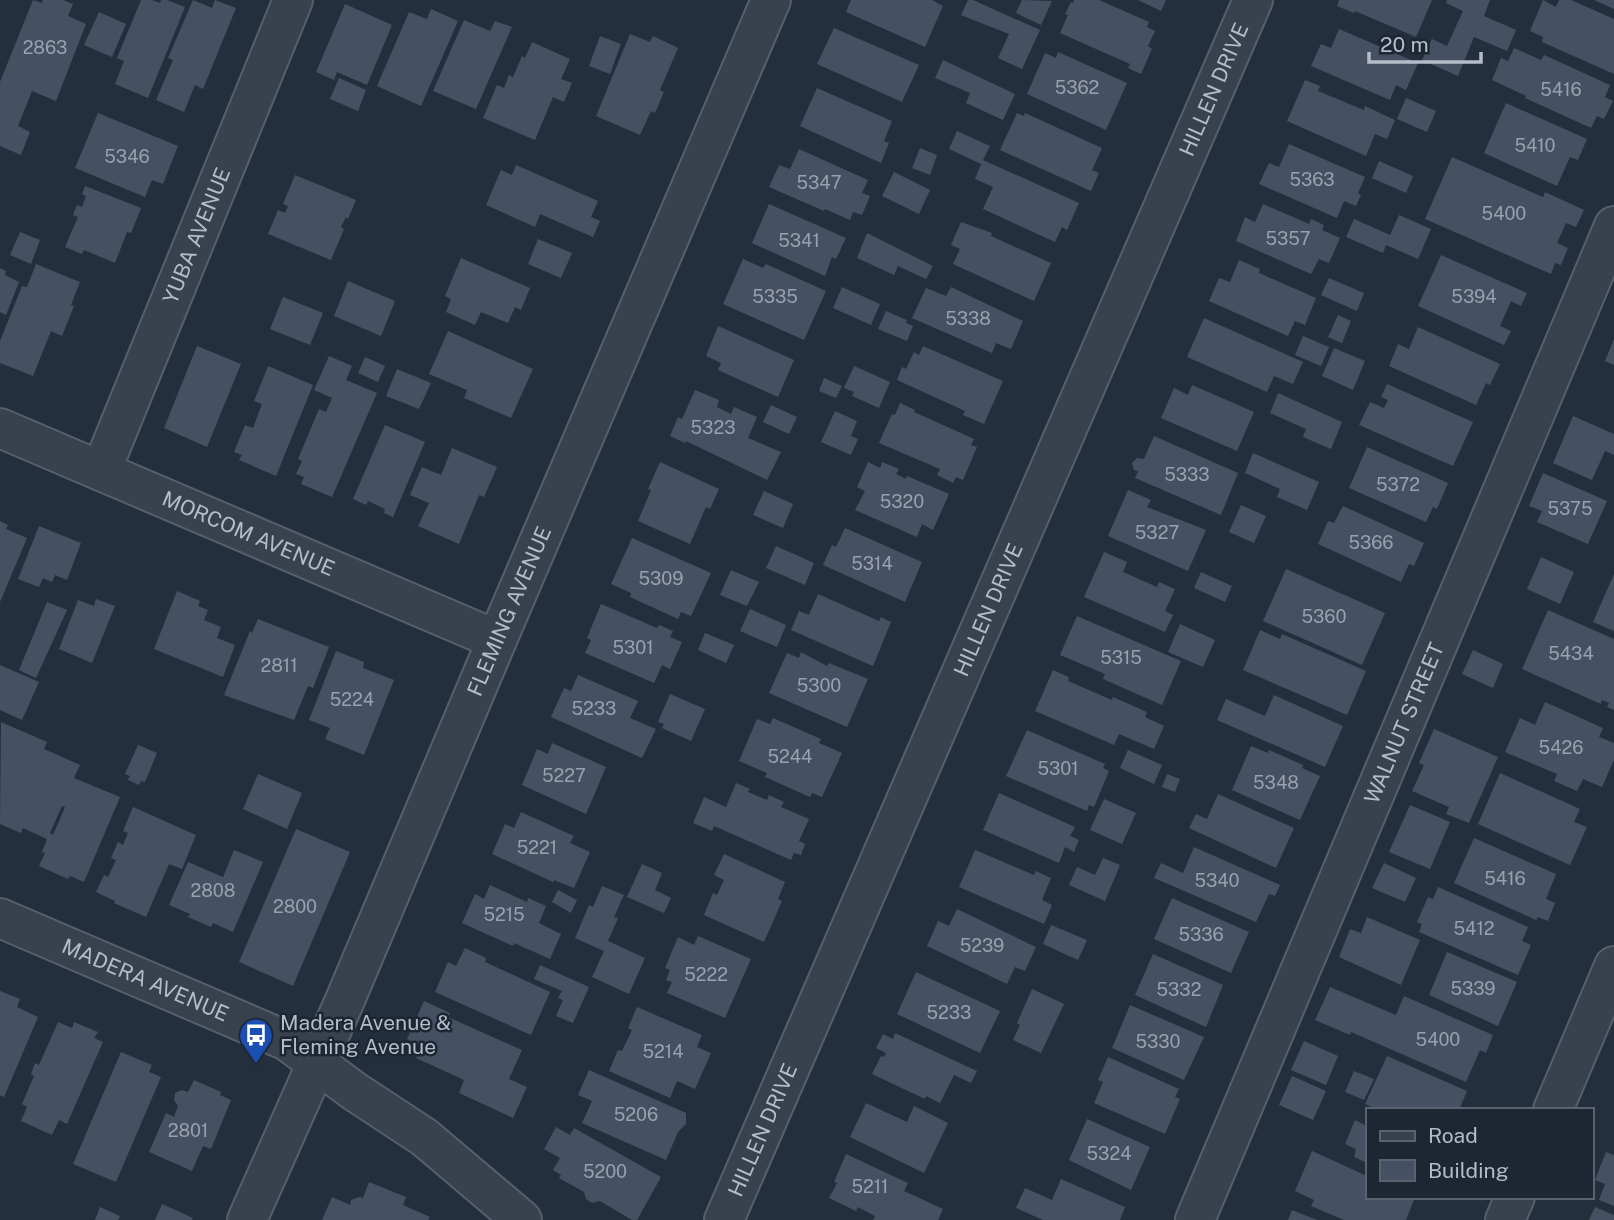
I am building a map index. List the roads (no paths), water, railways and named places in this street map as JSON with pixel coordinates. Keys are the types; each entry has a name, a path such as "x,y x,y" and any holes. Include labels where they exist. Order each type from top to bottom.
{"street":[{"name":"YUBA AVENUE","path":"101,471 293,0"},
{"name":"FLEMING AVENUE","path":"247,1220 317,1063 771,0"},
{"name":"HILLEN DRIVE","path":"724,1220 1253,0"},
{"name":"WALNUT STREET","path":"1195,1220 1614,226"},
{"name":"MORCOM AVENUE","path":"0,428 497,640"},
{"name":"MADERA AVENUE","path":"0,918 287,1041 424,1137 522,1220"},
{"path":"1554,1108 1614,966"},
{"path":"1505,1220 1514,1199"}],"place":[{"name":"Madera Avenue & Fleming Avenue","path":"256,1065"}]}
